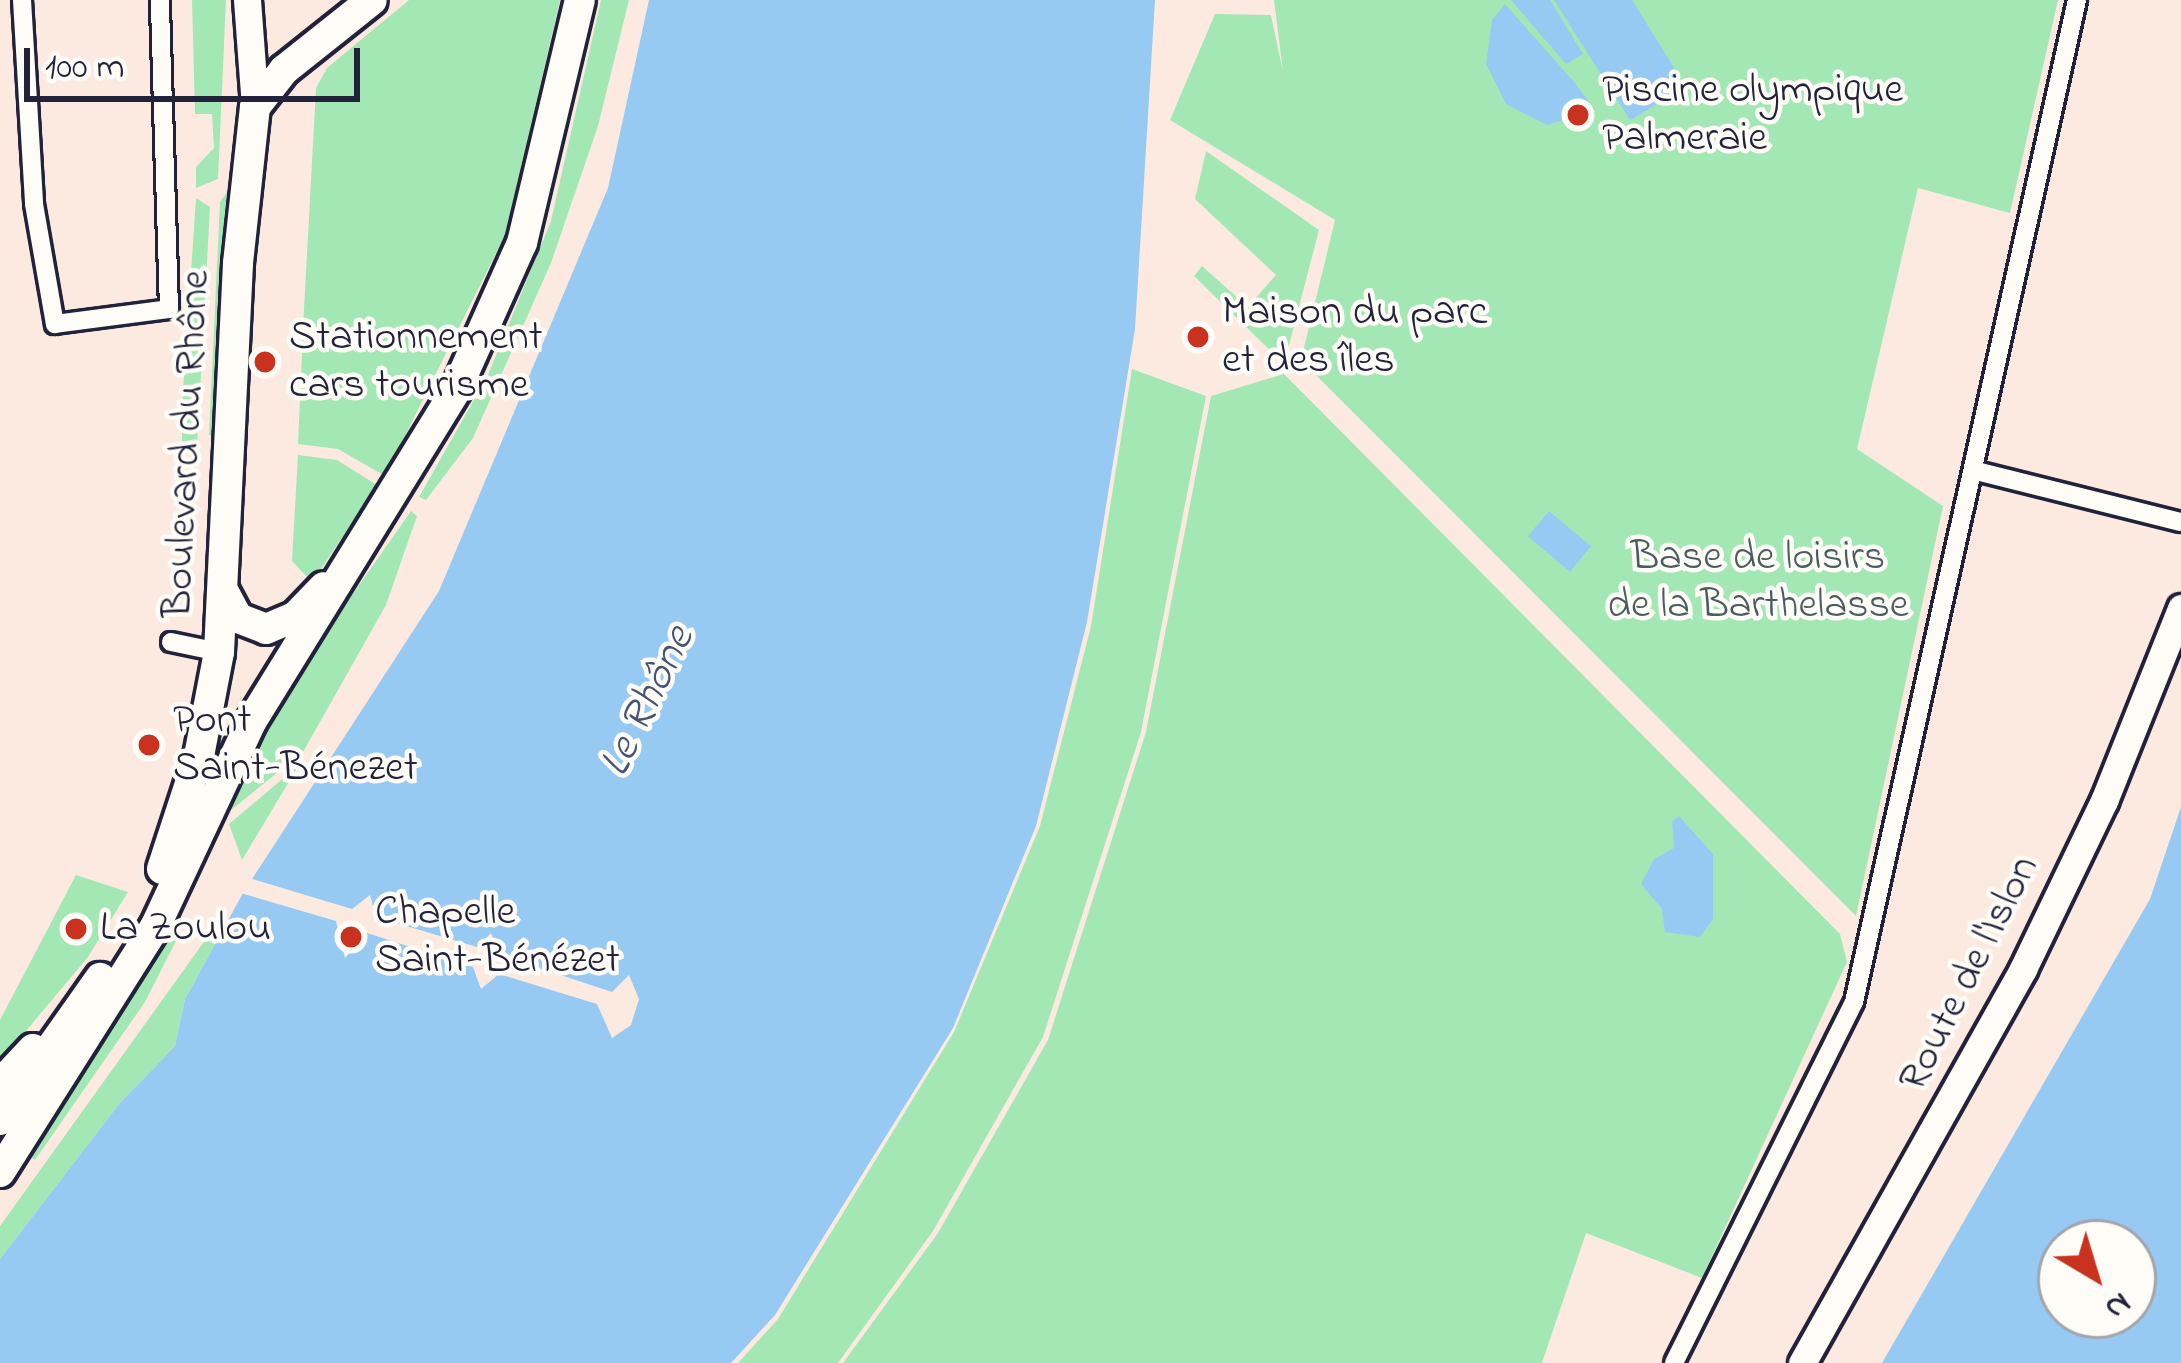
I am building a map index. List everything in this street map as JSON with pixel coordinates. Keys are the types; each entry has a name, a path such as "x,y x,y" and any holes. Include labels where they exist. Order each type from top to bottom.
{"main road":[{"path":"255,106 284,70 372,0"},
{"path":"3,1164 166,885 251,722 362,549 457,388 522,243 580,0"},
{"name":"Boulevard du Rhône","path":"166,885 219,652 238,263 255,106"},
{"path":"219,652 266,643 362,549"},
{"path":"225,594 238,618 256,628 296,616"},
{"path":"0,1120 166,885"},
{"path":"0,1084 109,964"}],"street":[{"path":"22,0 34,204 55,324 169,309 160,0"},
{"name":"Boulevard du Rhône","path":"247,0 255,106"},
{"path":"1674,1363 1853,1002 1976,471 2077,0"},
{"path":"1976,471 2181,522"},
{"name":"Route de l'Islon","path":"1802,1363 2024,969 2104,801 2181,608"},
{"path":"171,642 219,652"}],"green space":[{"path":"192,0 226,0 218,179 196,188 196,167 214,148 212,114 195,114"},
{"path":"409,0 560,0 505,235 385,476 338,449 298,444 304,309 316,88 327,68"},
{"path":"601,0 629,0 598,126 551,263 473,438 426,500 419,497 488,375 551,221"},
{"name":"Base de loisirs de la Barthelasse","path":"1274,0 2058,0 2010,213 1918,188 1857,449 1943,506 1856,916 1301,360 1335,220 1170,120 1215,14 1271,15 1283,72"},
{"path":"1206,151 1319,230 1284,364 1194,276 1202,266 1248,307 1276,275 1195,199"},
{"path":"230,188 217,436 209,435 220,202"},
{"path":"196,198 210,207 197,448 182,447"},
{"path":"1132,369 1206,396 1141,732 1043,1037 933,1231 838,1363 738,1363 778,1319 954,1032 1040,826 1091,626"},
{"path":"1284,374 1840,934 1847,962 1702,1278 1586,1233 1542,1363 843,1363 938,1233 1048,1040 1146,732 1211,396"},
{"path":"298,455 337,460 377,485 317,575 307,577 292,561"},
{"path":"411,511 417,516 386,605 303,752 215,823 294,678"},
{"path":"299,765 242,860 229,824"},
{"path":"76,875 128,892 88,957 0,1062 0,1020"},
{"path":"168,926 180,933 145,1002 35,1160 24,1153"},
{"path":"206,939 215,944 185,999 175,1046 119,1104 0,1259 0,1226"}],"water":[{"name":"Le Rhône","path":"649,0 1155,0 1135,329 1087,622 1036,826 953,1028 775,1315 731,1363 0,1363 0,1259 119,1104 175,1046 185,999 243,893 439,591 608,188"},
{"path":"1511,0 1550,0 1583,54 1566,64"},
{"path":"1554,0 1632,0 1686,87 1630,120"},
{"path":"1505,4 1595,110 1547,125 1506,104 1486,64 1492,20"},
{"path":"1549,511 1591,546 1570,572 1528,536"},
{"path":"2181,807 2181,1363 1882,1363 2150,899"},
{"path":"1679,816 1713,854 1713,919 1700,937 1665,932 1662,909 1641,884 1654,859 1674,848 1672,821"}],"pier":[{"name":"Pont Saint-Bénezet","path":"246,877 352,909 370,895 376,917 477,947 491,933 500,955 612,992 629,975 639,999 631,1025 612,1038 597,1004 499,974 481,989 473,967 367,933 345,958 336,921 237,892"}],"place":[{"name":"Piscine olympique Palmeraie","path":"1578,115"},
{"name":"Maison du parc et des îles","path":"1198,337"},
{"name":"Stationnement cars tourisme","path":"265,362"},
{"name":"Pont Saint-Bénezet","path":"149,745"},
{"name":"La Zoulou","path":"76,929"},
{"name":"Chapelle Saint-Bénézet","path":"351,937"}]}
